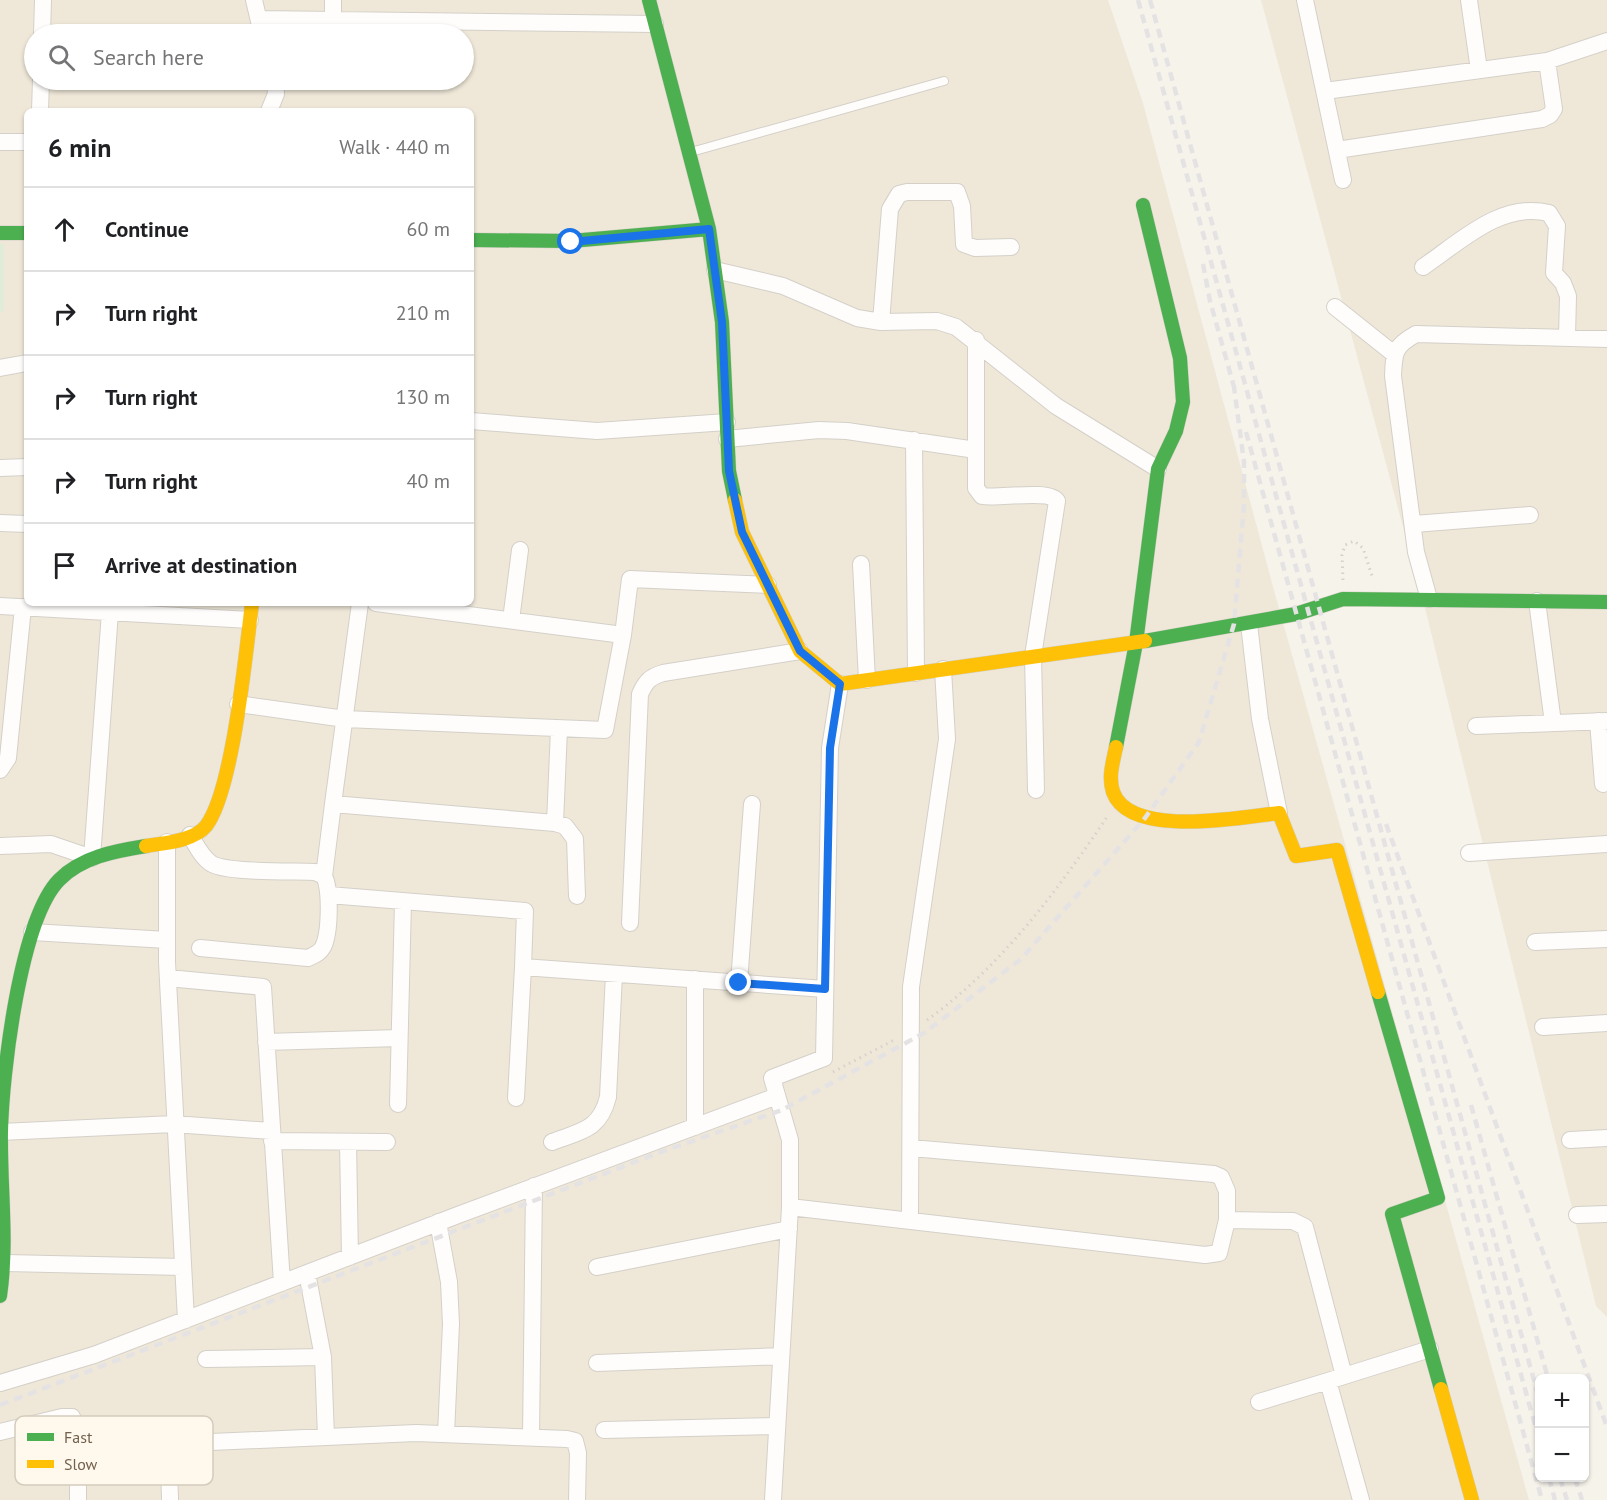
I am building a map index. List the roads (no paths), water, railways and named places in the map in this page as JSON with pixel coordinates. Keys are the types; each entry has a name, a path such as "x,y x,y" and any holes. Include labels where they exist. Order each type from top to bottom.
{"street":[{"path":"42,24 43,0"},
{"path":"254,0 259,24"},
{"path":"333,0 333,20"},
{"path":"649,0 709,229 722,322 729,471 742,532 800,651 840,684 1136,643 1249,624 1343,599 1607,602"},
{"path":"1305,0 1343,180"},
{"path":"1469,0 1479,70"},
{"path":"291,24 333,20 655,24"},
{"path":"1325,91 1547,61 1606,47"},
{"path":"1337,150 1542,119 1550,115 1554,109 1547,61"},
{"path":"40,108 41,90"},
{"path":"271,108 276,90"},
{"path":"0,142 24,142"},
{"path":"881,322 890,209 899,194 957,192 963,206 964,244 975,248 1011,247"},
{"path":"1143,205 1183,379 1183,402 1176,431 1158,469 1136,643 1110,777 1118,801 1145,818 1173,822 1279,813"},
{"path":"1423,267 1491,220 1516,212 1550,213 1557,226 1554,273 1566,288 1568,296 1567,337"},
{"path":"474,240 571,242 709,229"},
{"path":"0,233 24,233"},
{"path":"715,270 762,279 857,318 881,322 937,321 956,327 976,340 1056,406 1158,469"},
{"path":"1335,307 1394,354"},
{"path":"1429,599 1416,552 1393,376 1394,354 1401,342 1416,334 1607,339"},
{"path":"976,340 976,488 982,496 993,498 1046,495 1057,501 1033,656 1036,790"},
{"path":"0,368 24,364"},
{"path":"474,421 597,431 727,422"},
{"path":"727,439 819,430 864,432 976,450"},
{"path":"914,440 916,673"},
{"path":"0,468 24,467"},
{"path":"1414,524 1530,515"},
{"path":"0,523 24,524"},
{"path":"511,620 520,550"},
{"path":"861,564 867,680"},
{"path":"238,704 345,719 605,730 623,635 630,579 768,585"},
{"path":"1537,601 1553,723"},
{"path":"0,606 102,609 250,620"},
{"path":"0,770 8,758 7,688 32,606"},
{"path":"0,1296 6,1263 0,1132 15,994 32,932 49,894 61,875 92,858 167,842 190,835 205,827 219,801 246,665 252,606"},
{"path":"200,948 308,958 319,953 325,945 329,895 324,876 360,606"},
{"path":"400,606 623,635"},
{"path":"92,858 102,609"},
{"path":"1249,624 1260,719 1279,813 1296,856 1337,850 1438,1198 1392,1214 1472,1500"},
{"path":"630,923 640,694 645,683 650,677 663,674 800,651"},
{"path":"910,1220 913,1030 911,987 947,739 943,669"},
{"path":"773,1500 789,1229 790,1140 772,1078 824,1058 830,748 840,684"},
{"path":"1476,726 1603,721 1603,784"},
{"path":"555,823 559,729"},
{"path":"333,804 555,823 565,826 575,839 577,897"},
{"path":"739,983 752,804"},
{"path":"190,835 202,855 213,865 228,868 315,872 324,876"},
{"path":"167,842 168,978 186,1320"},
{"path":"0,846 51,844 92,858"},
{"path":"1468,853 1607,844"},
{"path":"329,895 525,911 516,1098"},
{"path":"398,1104 403,902"},
{"path":"32,932 167,940"},
{"path":"1535,942 1607,939"},
{"path":"523,967 825,989"},
{"path":"552,1142 587,1129 604,1114 608,1097 614,974"},
{"path":"168,978 263,987 282,1282"},
{"path":"695,979 695,1126"},
{"path":"1542,1027 1607,1023"},
{"path":"266,1042 399,1038"},
{"path":"0,1383 94,1355 438,1222 777,1096"},
{"path":"0,1132 174,1124 271,1136 348,1142 387,1142"},
{"path":"1570,1140 1607,1138"},
{"path":"348,1142 350,1257"},
{"path":"790,1207 1205,1255 1219,1253 1223,1246 1227,1220 1226,1184 1221,1177 1214,1174 911,1148"},
{"path":"531,1437 534,1186"},
{"path":"1577,1215 1607,1214"},
{"path":"1227,1220 1293,1221 1305,1227 1361,1500"},
{"path":"438,1222 449,1282 451,1324 446,1434"},
{"path":"597,1267 789,1229"},
{"path":"6,1263 183,1267"},
{"path":"307,1273 327,1391 326,1437"},
{"path":"1259,1402 1430,1349"},
{"path":"597,1363 781,1356"},
{"path":"206,1359 323,1357"},
{"path":"604,1430 777,1426"},
{"path":"0,1432 15,1428"},
{"path":"213,1442 446,1434 575,1441 578,1453 577,1500"},
{"path":"170,1485 170,1500"}],"lane":[{"path":"689,153 944,81"}],"railway":[{"path":"1138,0 1536,1428"},
{"path":"1150,0 1535,1384"},
{"path":"1203,264 1210,301 1236,394"},
{"path":"0,1405 661,1152 782,1110 924,1033 1021,959 1145,818 1199,742 1234,624 1244,505 1244,462 1234,387"},
{"path":"1246,432 1542,1500"},
{"path":"1386,824 1607,1427"},
{"path":"1471,1105 1547,1374"},
{"path":"1550,1482 1555,1500"},
{"path":"1561,1482 1567,1500"},
{"path":"1576,1482 1582,1500"}]}
